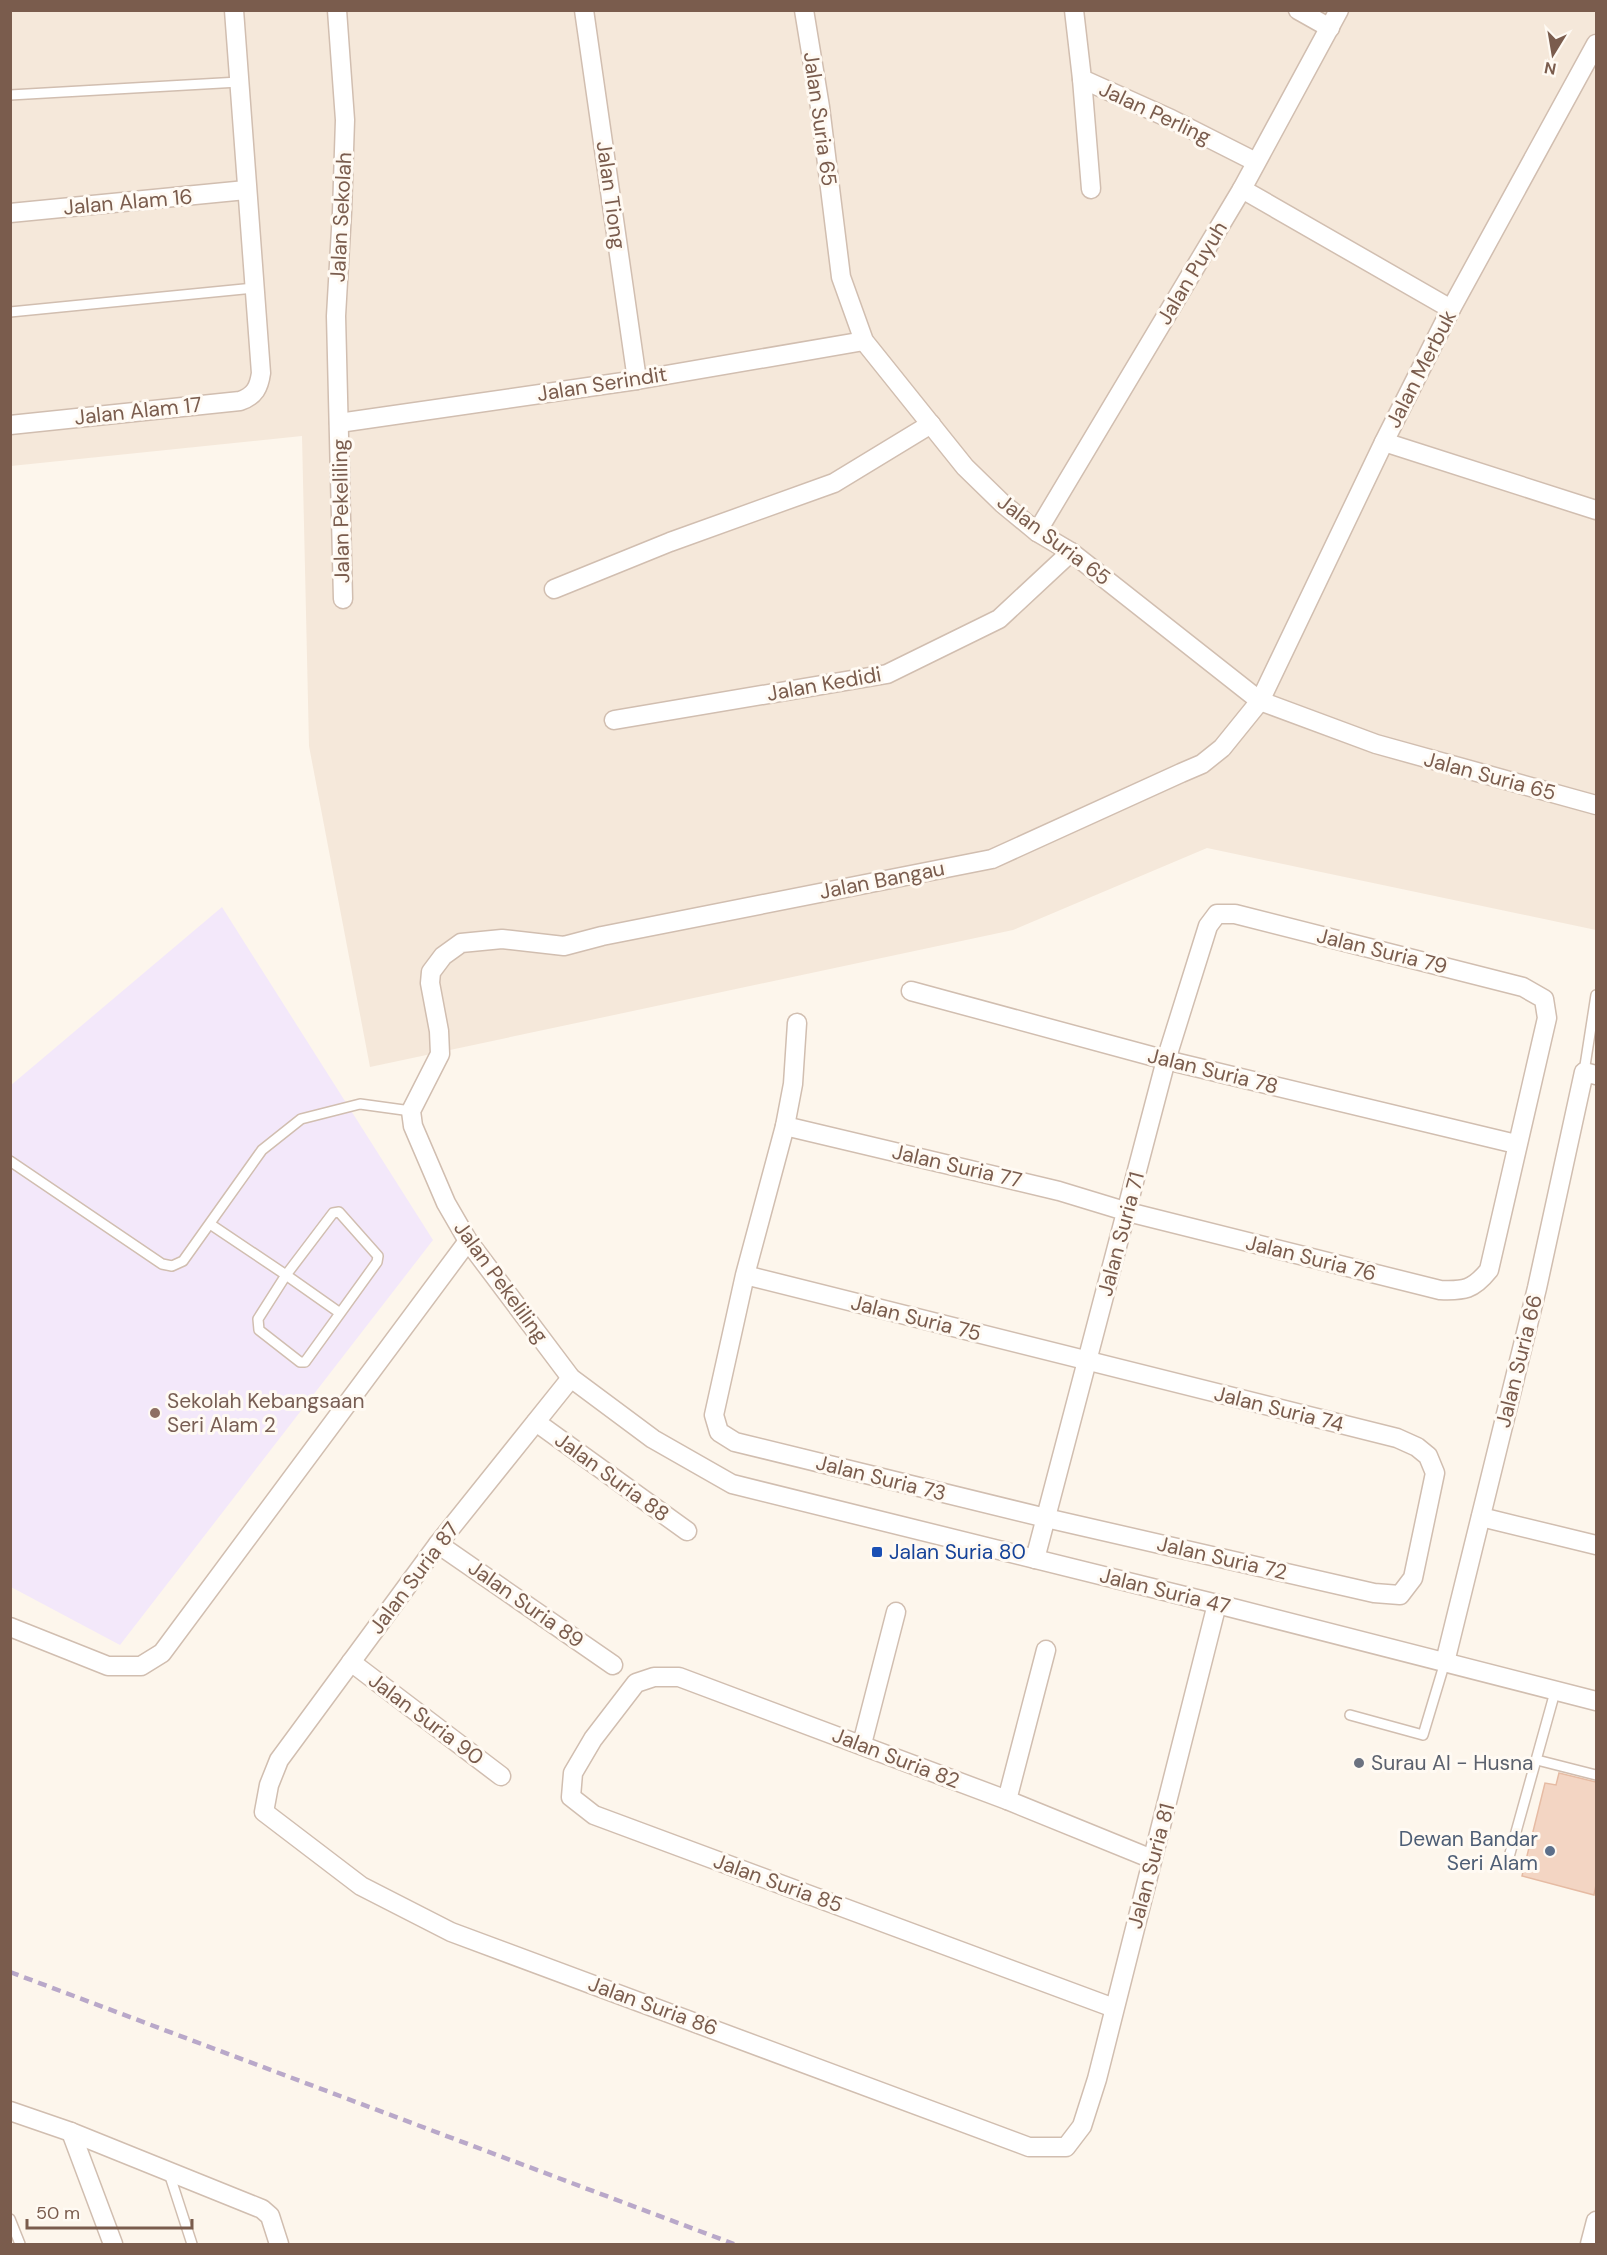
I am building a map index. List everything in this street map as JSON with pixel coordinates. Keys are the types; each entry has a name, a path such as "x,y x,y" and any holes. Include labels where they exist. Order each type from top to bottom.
{"street":[{"path":"234,10 254,288"},
{"name":"Jalan Sekolah","path":"337,10 345,120 336,316 339,423"},
{"name":"Jalan Tiong","path":"584,10 637,380"},
{"name":"Jalan Suria 65","path":"804,10 842,277 864,341 965,467 1003,504 1037,532 1071,552 1260,701 1376,744 1596,805"},
{"name":"Jalan Perling","path":"1074,10 1082,79 1171,119 1256,162"},
{"path":"1298,10 1330,28"},
{"name":"Jalan Puyuh","path":"1037,532 1242,189 1339,10"},
{"name":"Jalan Merbuk","path":"1260,701 1384,442 1451,309 1596,44"},
{"path":"1082,79 1091,189"},
{"path":"1242,189 1451,309"},
{"name":"Jalan Alam 16","path":"10,213 246,190"},
{"name":"Jalan Alam 17","path":"10,425 240,401 248,398 260,384 261,372 254,288"},
{"name":"Jalan Serindit","path":"339,423 637,380 864,341"},
{"name":"Jalan Pekeliling","path":"339,423 343,598"},
{"path":"554,589 670,542 834,483 931,424"},
{"path":"1384,442 1596,510"},
{"name":"Jalan Kedidi","path":"614,720 887,675 999,619 1071,552"},
{"name":"Jalan Bangau","path":"411,1111 440,1054 439,1031 430,983 431,972 443,956 461,943 502,939 564,946 992,859 1202,764 1222,748 1260,701"},
{"name":"Jalan Suria 79","path":"1217,914 1235,914 1512,984 1523,987 1544,999 1547,1018 1516,1144"},
{"name":"Jalan Suria 71","path":"1035,1559 1128,1212 1166,1060 1208,926 1217,914"},
{"name":"Jalan Suria 78","path":"912,991 1166,1060 1516,1144"},
{"path":"745,1275 785,1126 793,1084 797,1023"},
{"name":"Jalan Suria 66","path":"1445,1662 1590,1073"},
{"name":"Jalan Pekeliling","path":"411,1111 413,1126 441,1192 468,1241 571,1378 653,1439 732,1484"},
{"name":"Jalan Suria 77","path":"785,1126 1059,1191 1128,1212"},
{"name":"Jalan Suria 76","path":"1128,1212 1440,1290 1462,1291 1478,1284 1489,1270 1516,1144"},
{"path":"10,1627 108,1666 141,1666 162,1653 468,1241"},
{"name":"Jalan Suria 75","path":"745,1275 1087,1362"},
{"name":"Jalan Suria 73","path":"745,1275 714,1415 719,1432 735,1442 1046,1518"},
{"name":"Jalan Suria 74","path":"1087,1362 1397,1438 1417,1447 1428,1456 1435,1473 1413,1578 1400,1595"},
{"name":"Jalan Suria 87","path":"269,1785 279,1760 438,1544 571,1378"},
{"name":"Jalan Suria 88","path":"537,1422 687,1531"},
{"name":"Jalan Suria 47","path":"732,1484 1596,1701"},
{"path":"1481,1517 1596,1545"},
{"name":"Jalan Suria 72","path":"1046,1518 1374,1593 1400,1595"},
{"name":"Jalan Suria 89","path":"438,1544 613,1665"},
{"name":"Jalan Suria 81","path":"1082,2127 1097,2079 1217,1604"},
{"path":"862,1744 896,1612"},
{"path":"1007,1800 1046,1650"},
{"name":"Jalan Suria 90","path":"351,1662 501,1776"},
{"name":"Jalan Suria 82","path":"636,1683 654,1677 679,1677 862,1744 1152,1859"},
{"name":"Jalan Suria 85","path":"636,1683 593,1739 573,1773 571,1797 594,1815 1114,2008"},
{"name":"Jalan Suria 86","path":"269,1785 264,1812 361,1886 451,1932 1029,2147 1066,2147 1082,2127"},
{"path":"10,2111 71,2132 267,2212 279,2244"},
{"path":"71,2132 113,2244"},
{"path":"1590,2244 1596,2221"}],"lane":[{"path":"10,95 239,82"},
{"path":"10,312 254,288"},
{"path":"1590,1073 1596,995"},
{"path":"10,1161 162,1264 172,1266 183,1261 262,1150 301,1119 360,1104 411,1111"},
{"path":"339,1212 378,1256 377,1262 305,1362 300,1362 259,1330 257,1325 258,1319 286,1275 333,1213 339,1212"},
{"path":"210,1224 340,1313"},
{"path":"1350,1715 1423,1735 1445,1662"},
{"path":"1509,1857 1555,1692"},
{"path":"1537,1760 1596,1775"},
{"path":"169,2173 192,2244"},
{"path":"10,2219 20,2244"}],"shaded area":[{"path":"10,11 1596,11 1596,930 1207,848 1013,930 370,1067 309,746 302,436 11,466"},
{"name":"Sekolah Kebangsaan Seri Alam 2","path":"222,907 433,1240 120,1645 11,1587 10,1086"}],"building":[{"path":"1559,1773 1596,1782 1596,1885 1594,1895 1522,1876 1545,1783 1556,1785"}],"railway":[{"path":"10,1972 734,2244"}],"place":[{"name":"Sekolah Kebangsaan Seri Alam 2","path":"155,1413"},
{"name":"Jalan Suria 80","path":"877,1552"},
{"name":"Surau Al - Husna","path":"1359,1763"},
{"name":"Dewan Bandar Seri Alam","path":"1550,1851"}]}
